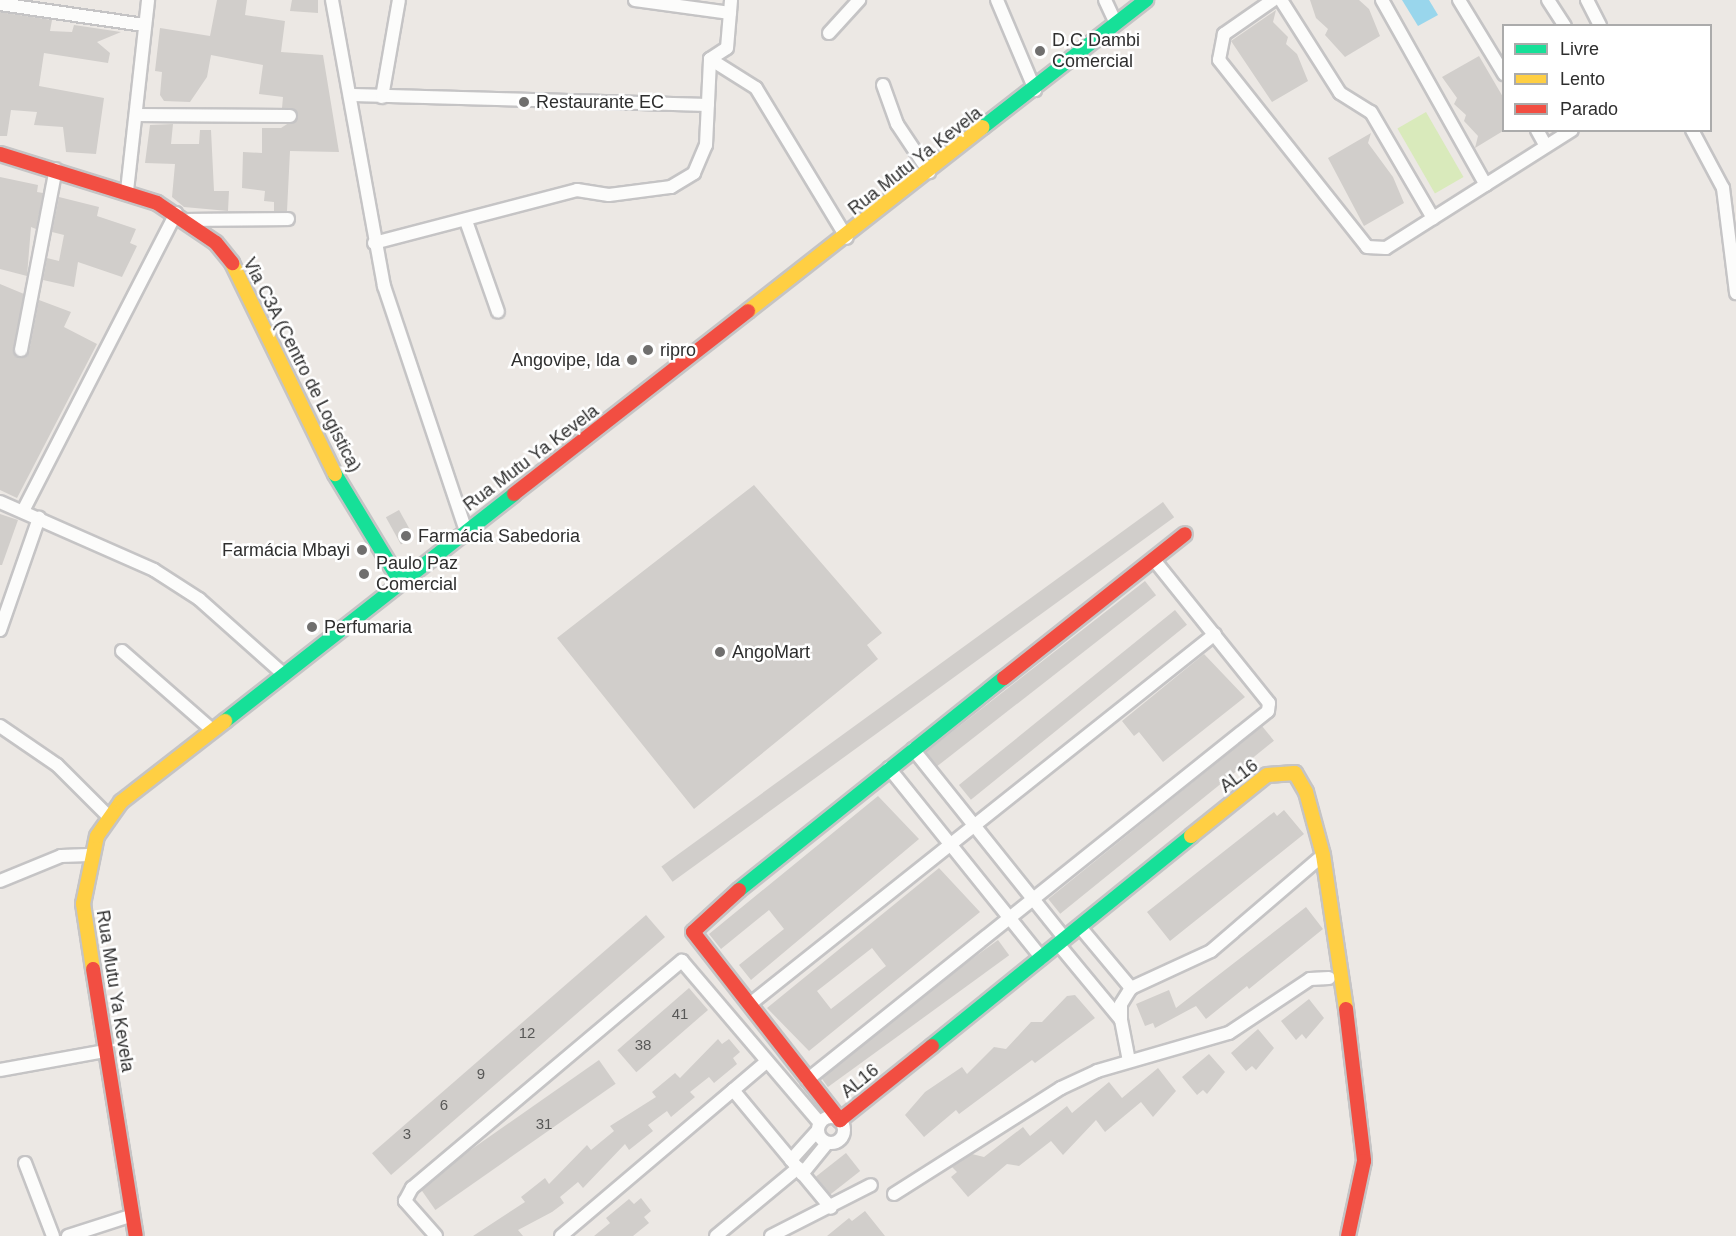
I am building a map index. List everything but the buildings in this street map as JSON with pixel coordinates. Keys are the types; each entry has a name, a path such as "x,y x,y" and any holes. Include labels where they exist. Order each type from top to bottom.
{"street":[{"path":"127,191 148,0"},
{"path":"332,0 353,95 374,243 411,376 466,531"},
{"path":"382,97 399,0"},
{"path":"635,0 730,13"},
{"path":"710,59 727,48 730,0"},
{"path":"829,33 859,0"},
{"path":"998,0 1035,90"},
{"path":"1105,0 1116,24"},
{"name":"Rua Mutu Ya Kevela","path":"136,1236 83,904 89,855 109,817 142,782 847,238 1146,0"},
{"path":"1273,0 1224,34 1219,60 1367,247 1386,248 1569,132"},
{"path":"1281,0 1340,93 1371,112 1433,218"},
{"path":"1382,0 1486,185"},
{"path":"1458,0 1502,72"},
{"path":"1548,0 1565,24"},
{"path":"1587,0 1599,24"},
{"path":"0,4 144,25"},
{"path":"374,243 577,190 609,195 671,187 700,165 708,105 710,59"},
{"path":"710,59 756,88 847,238"},
{"path":"882,85 897,124 929,172"},
{"path":"353,95 708,105"},
{"path":"135,115 290,116"},
{"path":"1538,132 1546,146"},
{"path":"1693,132 1724,188 1736,293"},
{"name":"Via C3A (Centro de Logística)","path":"0,154 127,191 189,220 242,277 330,465 401,583"},
{"path":"21,350 56,169"},
{"path":"23,511 176,213"},
{"path":"189,220 288,219"},
{"path":"466,220 498,312"},
{"path":"0,501 154,570 200,599 282,673"},
{"path":"0,630 39,518"},
{"path":"716,1236 827,1143 843,1137 840,1120 693,932 694,926 889,768 1185,534"},
{"path":"807,1080 1007,915 1268,711 1269,703 1154,560"},
{"path":"750,1004 948,842 1215,634"},
{"path":"122,651 211,729"},
{"path":"0,726 57,765 109,817"},
{"path":"913,749 1031,897 1121,1020 1129,1061"},
{"path":"889,768 1042,958"},
{"name":"AL16","path":"840,1120 1276,772 1287,769 1301,781 1323,855 1344,972 1363,1134 1364,1161 1348,1236"},
{"path":"0,881 61,856 89,855"},
{"path":"1121,1020 1131,988 1211,951 1323,855"},
{"path":"1080,927 1131,988"},
{"path":"436,1236 405,1201 412,1188 681,961 767,1062 819,1127 827,1143"},
{"path":"894,1194 1061,1088 1129,1061 1229,1033 1310,979 1329,978"},
{"path":"0,1070 105,1051"},
{"path":"561,1236 767,1062"},
{"path":"733,1090 831,1208"},
{"path":"797,1167 819,1127 830,1117 840,1120"},
{"path":"25,1163 53,1236"},
{"path":"771,1236 831,1208 871,1185"},
{"path":"68,1236 133,1215"}],"green space":[{"path":"1426,112 1464,177 1435,193 1397,128"}],"water":[{"path":"1402,0 1429,0 1438,15 1418,26"}],"traffic: fast":[{"path":"983,127 1146,0"},
{"path":"335,474 401,583"},
{"path":"225,721 514,494"},
{"path":"739,890 1004,678"},
{"path":"932,1046 1191,836"}],"traffic: slow":[{"path":"748,311 983,127"},
{"path":"232,263 335,474"},
{"path":"93,969 83,904 97,836 121,802 225,721"},
{"path":"1191,836 1267,775 1295,773 1306,792 1323,855 1346,1009"}],"traffic: jam":[{"path":"0,154 157,203 216,243 232,263"},
{"path":"514,494 748,311"},
{"path":"1004,678 1185,534"},
{"path":"739,890 693,932 840,1120 932,1046"},
{"path":"93,969 136,1236"},
{"path":"1346,1009 1364,1161 1348,1236"}],"place":[{"name":"D.C Dambi Comercial","path":"1040,51"},
{"name":"Restaurante EC","path":"524,102"},
{"name":"ripro","path":"648,350"},
{"name":"Angovipe, lda","path":"632,360"},
{"name":"Farmácia Sabedoria","path":"406,536"},
{"name":"Farmácia Mbayi","path":"362,550"},
{"name":"Paulo Paz Comercial","path":"364,574"},
{"name":"Perfumaria","path":"312,627"},
{"name":"AngoMart","path":"720,652"}]}
